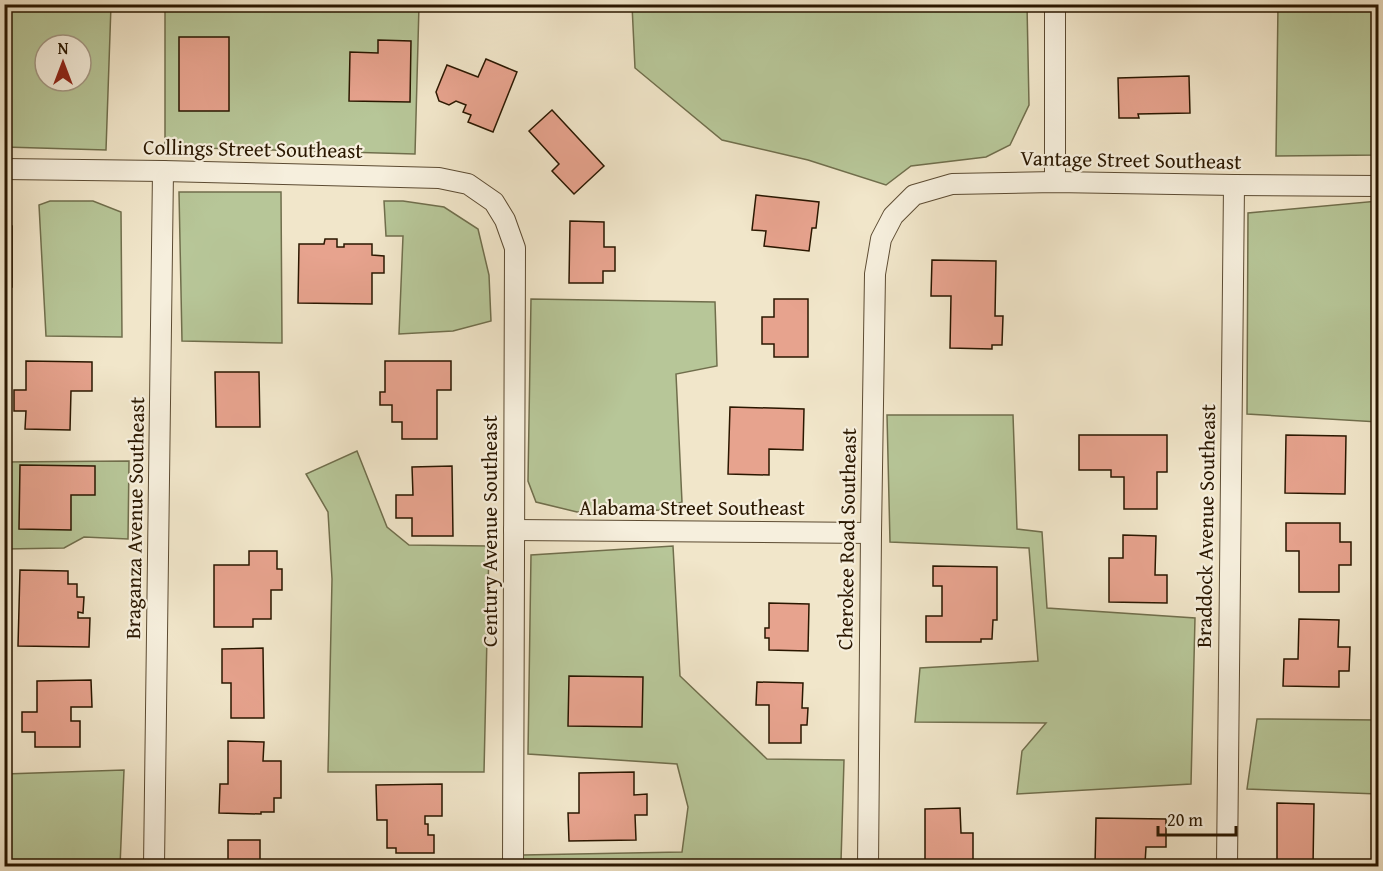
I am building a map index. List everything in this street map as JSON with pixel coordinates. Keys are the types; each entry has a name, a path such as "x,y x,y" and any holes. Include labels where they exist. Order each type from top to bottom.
{"street":[{"path":"1055,4 1055,182"},
{"name":"Collings Street Southeast","path":"4,169 439,178 468,184 494,202"},
{"name":"Braganza Avenue Southeast","path":"154,867 163,171"},
{"name":"Vantage Street Southeast","path":"893,216 914,195 952,184 1055,182 1378,186"},
{"name":"Braddock Avenue Southeast","path":"1227,867 1234,186"},
{"name":"Century Avenue Southeast","path":"494,202 505,220 515,248 513,867"},
{"name":"Cherokee Road Southeast","path":"868,867 870,533 875,274 880,239 893,216"},
{"name":"Alabama Street Southeast","path":"514,530 870,533"}],"green space":[{"path":"5,4 111,5 106,150 5,147"},
{"path":"165,5 419,5 415,154 165,147"},
{"path":"632,5 1027,5 1029,105 1010,145 986,157 911,166 886,185 808,160 722,140 635,68"},
{"path":"1278,5 1378,5 1378,155 1276,156"},
{"path":"179,192 281,192 282,343 182,341"},
{"path":"50,201 93,201 121,212 122,337 46,336 39,205"},
{"path":"384,201 403,201 444,207 478,229 489,275 491,321 453,331 399,334 403,236 386,236"},
{"path":"1378,201 1378,422 1247,414 1248,213"},
{"path":"531,299 715,302 717,366 676,374 682,502 662,510 577,512 536,502 528,481"},
{"path":"887,415 1013,415 1017,529 1042,532 1047,608 1195,618 1191,784 1017,794 1022,751 1046,723 915,722 920,668 1038,661 1029,548 890,542"},
{"path":"357,451 387,527 409,545 489,546 484,772 328,772 332,579 328,512 306,474"},
{"path":"129,461 128,539 84,537 64,548 5,549 4,462"},
{"path":"673,546 680,676 767,759 844,760 841,862 773,866 523,866 523,855 682,852 688,807 677,764 528,754 531,555"},
{"path":"1257,719 1378,720 1378,794 1247,789"},
{"path":"124,770 120,866 5,866 5,774"}],"building":[{"path":"179,37 229,37 229,111 179,111"},
{"path":"378,40 411,41 410,102 349,101 350,52 378,53"},
{"path":"486,59 517,72 493,132 468,122 471,115 463,112 466,105 456,101 449,105 439,101 436,92 447,65 478,77"},
{"path":"1189,76 1190,113 1138,114 1139,118 1119,118 1118,78"},
{"path":"552,110 604,166 574,194 552,171 559,164 529,131"},
{"path":"756,195 819,202 816,228 812,228 809,251 764,246 766,231 752,230"},
{"path":"570,221 604,222 604,247 615,247 615,271 603,271 603,283 569,283"},
{"path":"4,226 12,226 12,287 4,287"},
{"path":"325,239 337,239 337,247 344,247 344,244 372,244 372,255 384,256 384,273 372,273 372,304 298,303 299,244 324,244"},
{"path":"932,260 996,261 995,316 1003,316 1002,345 992,345 992,349 950,348 951,296 931,296"},
{"path":"774,299 808,299 808,357 774,357 774,344 762,344 762,317 774,317"},
{"path":"26,361 92,362 92,391 71,391 70,430 25,429 26,411 14,411 14,390 26,390"},
{"path":"385,361 451,361 451,390 437,390 437,439 402,439 402,422 392,422 392,405 380,405 380,392 385,392"},
{"path":"215,372 259,372 260,427 216,427"},
{"path":"730,407 804,409 803,450 769,449 769,475 728,474"},
{"path":"1079,435 1167,435 1167,472 1157,472 1157,509 1124,509 1124,477 1111,477 1111,470 1079,470"},
{"path":"1286,435 1346,436 1345,494 1285,493"},
{"path":"20,465 95,466 95,495 71,495 71,530 19,529"},
{"path":"452,466 453,536 412,536 412,518 396,518 396,495 413,495 412,467"},
{"path":"1286,523 1340,523 1340,542 1351,542 1351,565 1339,565 1339,592 1299,592 1299,551 1286,551"},
{"path":"1123,535 1156,536 1155,575 1167,575 1167,603 1109,602 1109,558 1123,558"},
{"path":"249,551 277,551 277,569 282,569 282,590 271,590 271,619 253,619 253,627 214,627 214,565 249,565"},
{"path":"933,566 997,567 997,620 993,620 992,639 981,639 981,642 926,642 926,616 942,616 942,586 933,586"},
{"path":"20,570 68,571 68,584 77,584 77,597 84,597 83,613 78,612 78,618 90,618 89,647 18,646"},
{"path":"769,603 809,604 808,651 769,650 769,638 765,638 765,628 769,628"},
{"path":"1299,619 1339,620 1338,647 1350,647 1349,671 1339,671 1339,687 1283,686 1284,659 1298,659"},
{"path":"263,648 264,718 231,718 231,683 222,683 222,649"},
{"path":"569,676 643,677 642,727 568,726"},
{"path":"91,680 92,707 71,707 71,721 80,721 80,747 35,747 35,732 22,732 22,712 37,712 37,681"},
{"path":"757,682 803,683 802,708 808,708 807,725 801,725 801,743 769,743 769,705 756,705"},
{"path":"228,741 264,742 263,761 281,761 281,798 274,798 274,812 219,813 220,784 228,784"},
{"path":"634,772 634,795 647,794 647,815 635,815 636,840 569,841 568,813 579,813 579,773"},
{"path":"442,784 442,816 425,816 428,835 434,835 434,853 396,853 396,848 387,848 387,820 377,820 376,785"},
{"path":"1277,803 1314,804 1313,866 1277,866"},
{"path":"960,808 961,833 973,833 973,866 925,866 925,809"},
{"path":"1096,818 1166,819 1166,847 1146,847 1145,864 1141,866 1095,866"},
{"path":"228,840 260,840 260,865 272,866 228,866"}]}
